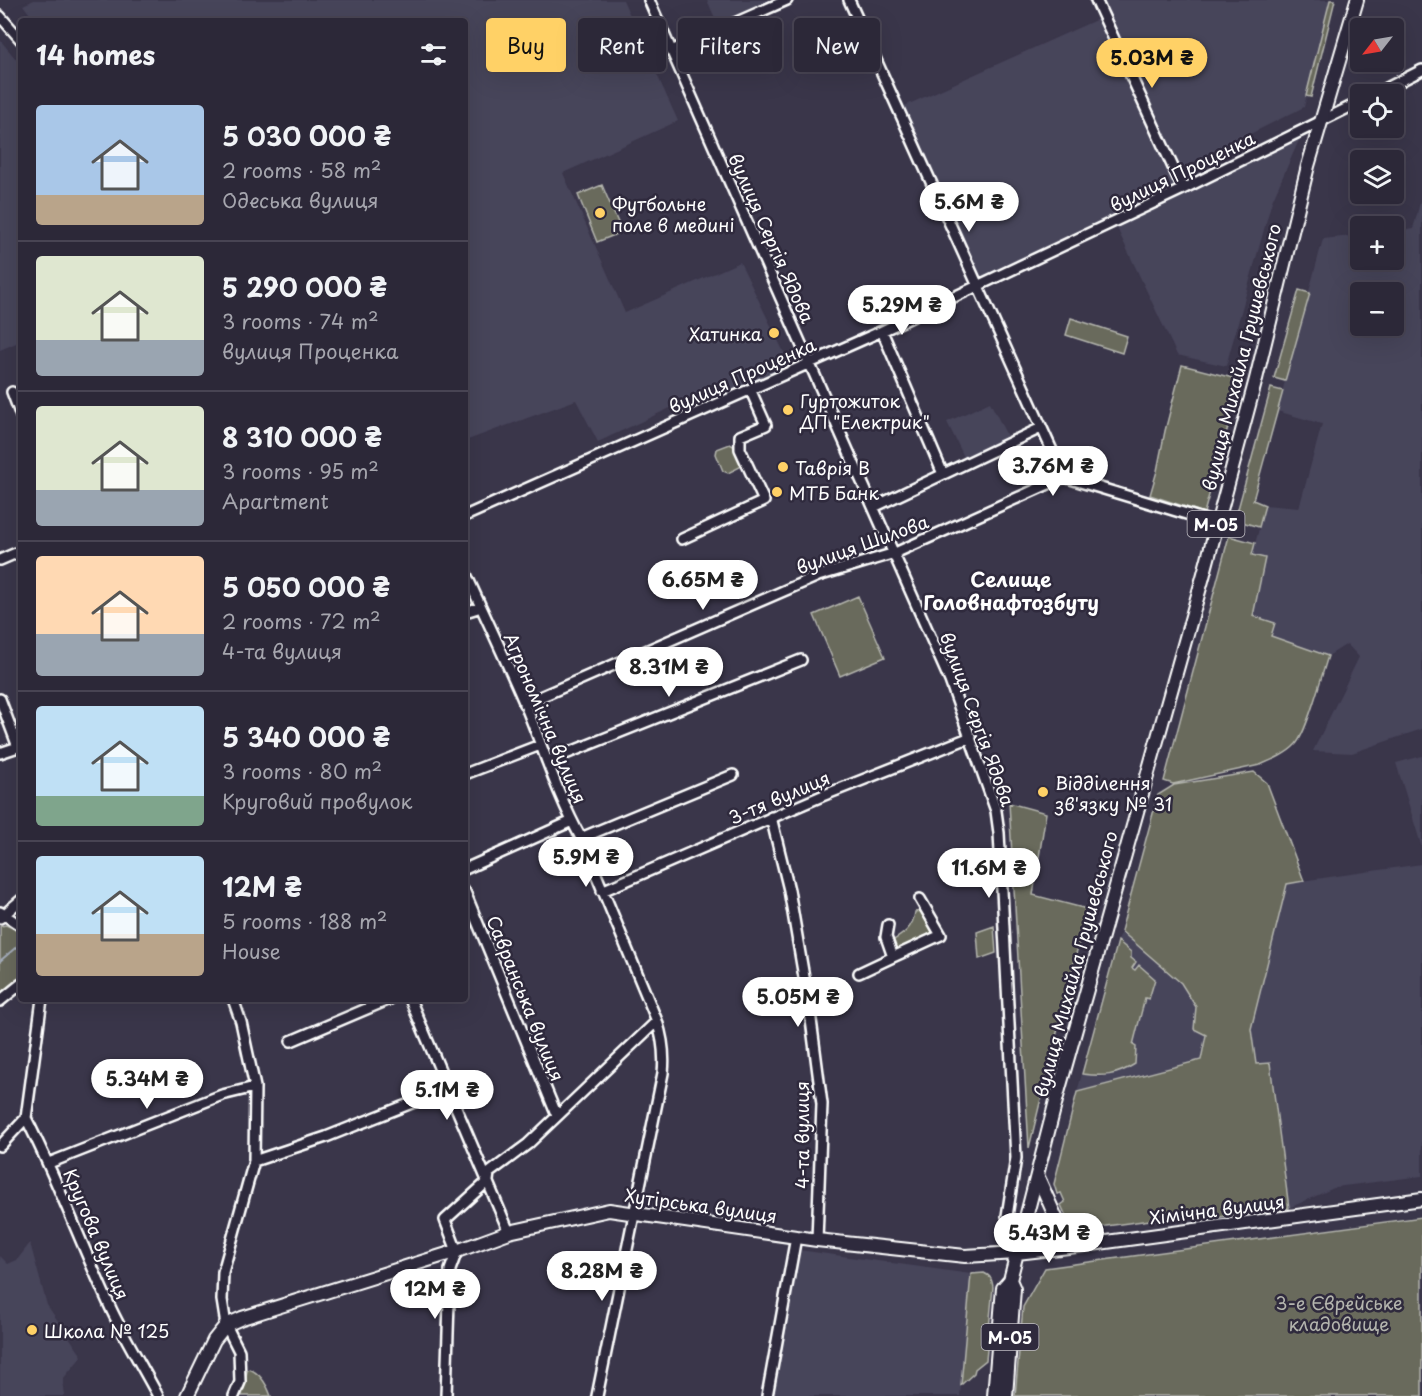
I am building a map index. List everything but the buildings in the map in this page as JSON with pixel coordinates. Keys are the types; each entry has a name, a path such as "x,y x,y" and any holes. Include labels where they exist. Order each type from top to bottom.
{"main road":[{"name":"вулиця Михайла Грушевського","path":"1010,1280 1132,824 1162,728 1170,690 1256,380 1308,166 1357,0"},
{"path":"1037,1175 1060,1227 1077,1246"},
{"name":"Хімічна вулиця","path":"1017,1253 1422,1200"},
{"name":"Хутірська вулиця","path":"226,1325 457,1251 509,1232 609,1210 817,1240 966,1256 1017,1253"},
{"name":"М-05","path":"994,1396 1003,1288 1010,1280 1014,1289 1006,1396"},
{"path":"187,1396 214,1340 226,1325"}],"street":[{"name":"вулиця Сергія Ядова","path":"649,0 950,681 996,811 1016,1158 1007,1216 1017,1253"},
{"path":"671,51 788,0"},
{"path":"849,0 1065,477 1216,523"},
{"path":"1096,0 1183,189"},
{"path":"0,16 18,37"},
{"path":"1395,84 1422,70"},
{"name":"вулиця Проценка","path":"468,515 882,331 1183,189 1350,107"},
{"path":"882,331 943,474"},
{"path":"681,539 764,501 740,449 740,436 766,425 750,389"},
{"path":"12,392 18,408"},
{"path":"874,507 1041,428"},
{"name":"вулиця Шилова","path":"524,704 818,576 895,553 1065,477"},
{"path":"0,560 18,552"},
{"name":"Агрономічна вулиця","path":"468,579 581,838 657,1021 662,1039 663,1073 597,1396"},
{"path":"468,611 481,607"},
{"path":"548,761 801,660"},
{"path":"0,699 18,744"},
{"name":"3-тя вулиця","path":"602,891 771,817 971,737"},
{"path":"0,753 18,746"},
{"path":"468,773 540,746"},
{"path":"581,838 733,775"},
{"name":"4-та вулиця","path":"771,817 789,890 810,1012 822,1104 817,1240"},
{"path":"468,868 572,821"},
{"name":"Савранська вулиця","path":"468,899 557,1116"},
{"path":"859,973 941,935 920,899"},
{"path":"18,902 1,915 18,924"},
{"path":"888,925 885,937 894,957"},
{"path":"0,1001 18,986"},
{"path":"0,1146 26,1118 42,1002"},
{"path":"234,1002 241,1022 255,1087 254,1161 223,1272 222,1300 226,1325 239,1351 240,1382 234,1396"},
{"path":"291,1041 383,1002"},
{"path":"411,1002 509,1232"},
{"name":"Савранська вулиця","path":"457,1251 445,1220 488,1181 489,1173 528,1144 657,1021"},
{"path":"49,1163 222,1095 255,1087"},
{"path":"254,1161 326,1137 447,1089"},
{"name":"Кругова вулиця","path":"26,1118 49,1163 67,1213 113,1313 158,1396"},
{"path":"767,1396 796,1237"},
{"path":"446,1396 450,1270 457,1251"}],"shaded area":[{"path":"34,0 623,0 631,18 578,18 578,72 656,72 678,121 563,173 625,313 740,262 792,369 733,393 730,385 687,405 685,401 598,442 576,400 468,440 468,18 33,18 23,5"},
{"path":"707,0 772,0 733,18 715,18"},
{"path":"1103,0 1330,0 1304,107 1180,169"},
{"path":"1098,19 1181,188 980,285 900,108"},
{"path":"0,40 18,61 18,342 0,350"},
{"path":"1300,138 1272,201 1226,366 1177,355 1115,224"},
{"path":"1422,195 1422,729 1352,753 1313,751 1359,657 1347,644 1328,656 1270,636 1252,616 1265,559 1252,556 1265,505 1299,508 1322,424 1277,411 1323,239 1350,236 1350,270 1404,270 1404,230 1413,229"},
{"path":"990,402 1009,440 966,461 947,422"},
{"path":"1422,756 1422,848 1396,763"},
{"path":"1422,864 1422,1176 1336,1187 1289,1208 1270,1064 1256,1065 1251,1029 1287,883"},
{"path":"1121,931 1181,983 1196,1007 1206,1035 1201,1060 1077,1092 1082,1074 1102,1077 1133,1045 1145,998 1149,999 1138,966 1135,970 1132,967 1131,952 1118,941"},
{"name":"Школа № 125","path":"30,1243 47,1305 82,1356 63,1379 65,1396 0,1396 0,1256 8,1264 17,1260"},
{"path":"799,1250 971,1274 960,1396 773,1396"}],"green space":[{"path":"1330,0 1335,0 1311,97 1306,96"},
{"name":"Футбольне поле в медині","path":"602,185 622,232 597,242 578,195"},
{"path":"1299,290 1310,293 1285,381 1274,378"},
{"path":"1071,318 1127,336 1122,353 1066,335"},
{"path":"1182,365 1241,380 1204,513 1150,495"},
{"path":"1271,388 1283,391 1253,500 1265,505 1259,527 1235,520"},
{"path":"730,444 735,447 742,464 728,473 723,471 716,454 717,449"},
{"path":"1229,536 1255,543 1252,555 1265,558 1253,616 1275,623 1271,636 1328,656 1305,728 1292,748 1260,765 1173,784 1164,781"},
{"path":"858,596 885,657 840,676 814,615"},
{"path":"1254,772 1267,783 1304,881 1287,884 1251,1029 1256,1064 1270,1063 1289,1208 1204,1219 1194,1214 1077,1230 1070,1225 1061,1205 1065,1202 1061,1193 1057,1194 1054,1184 1077,1092 1201,1060 1206,1035 1194,1029 1196,1007 1181,983 1121,931 1158,795 1174,785"},
{"path":"1009,803 1046,813 1033,895 1087,909 1029,1148"},
{"path":"922,911 935,938 897,956 889,943 909,927 915,912"},
{"path":"6,925 18,931 18,981 8,992 0,995 0,926"},
{"path":"994,926 996,953 979,959 977,932"},
{"path":"1118,941 1131,952 1131,958 1136,962 1132,968 1135,970 1139,965 1155,979 1149,999 1145,998 1133,1045 1136,1047 1135,1064 1109,1075 1082,1074"},
{"name":"3-е Єврейське кладовище","path":"1422,1217 1422,1396 1015,1396 1023,1307 1045,1268"},
{"path":"984,1273 991,1278 993,1287 986,1360 961,1385 971,1274"},
{"path":"249,1369 263,1380 271,1396 242,1396"}],"waterway":[{"path":"0,961 18,946"}],"place":[{"name":"Футбольне поле в медині","path":"600,213"},
{"name":"Хатинка","path":"774,333"},
{"name":"Гуртожиток ДП \"Електрик\"","path":"788,410"},
{"name":"Таврія В","path":"783,467"},
{"name":"МТБ Банк","path":"777,492"},
{"name":"Відділення зв'язку № 31","path":"1043,792"},
{"name":"Школа № 125","path":"32,1330"}],"district":[{"name":"Селище Головнафтозбуту","path":"1011,590"}]}
